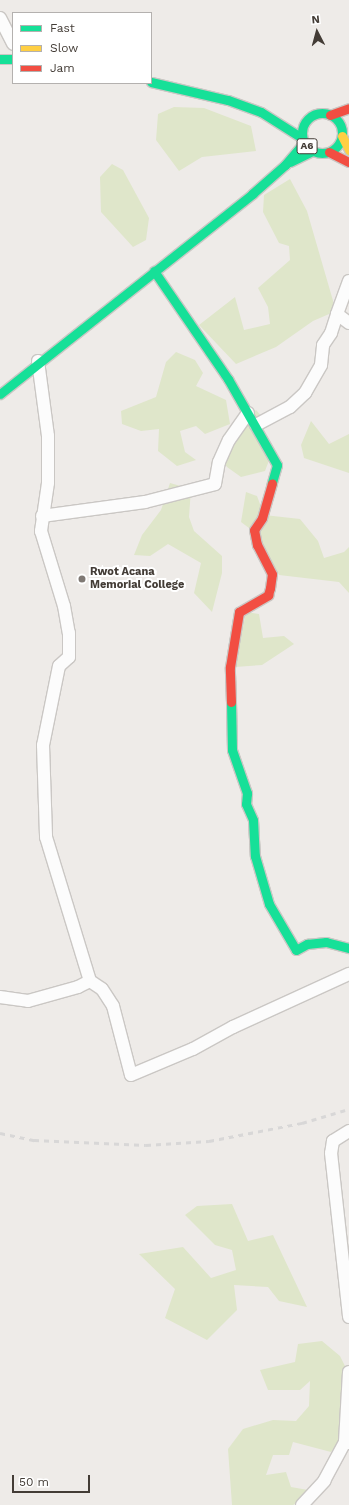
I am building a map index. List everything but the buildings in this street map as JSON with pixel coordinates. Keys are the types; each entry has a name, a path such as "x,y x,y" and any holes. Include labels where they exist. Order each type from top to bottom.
{"street":[{"path":"0,18 12,42"},
{"path":"0,59 12,59"},
{"name":"A6","path":"152,82 228,100 260,112 303,140 313,151 329,152 339,144 341,132 349,119"},
{"path":"295,116 309,118 317,114 330,115 349,108"},
{"name":"A6","path":"260,112 281,114"},
{"path":"330,115 341,132 349,150"},
{"name":"A6","path":"303,140 302,129 309,118"},
{"path":"0,394 38,361 252,194 285,165 303,140"},
{"path":"285,165 313,151"},
{"path":"329,152 349,162"},
{"path":"154,271 228,379 256,425 277,465 262,518 254,530 254,536 270,569 272,581 268,595 245,607 238,616 230,667 232,750 247,793 246,804 253,820 255,856 260,879 269,904 292,946 296,950 307,944 326,942 349,948"},
{"path":"256,425 290,408 305,393 321,365 323,344 331,333 349,281"},
{"path":"337,314 349,323"},
{"path":"38,361 48,436 48,483 42,516 44,545 64,606 69,633 69,657 59,666 43,745 46,837 90,981 102,989 113,1006 131,1075 192,1050 234,1027 349,974"},
{"path":"42,516 145,502 215,484 219,462 229,440 248,413"},
{"path":"0,997 28,1001 78,987 90,981"},
{"path":"349,1131 333,1141 331,1153 349,1317"},
{"path":"302,1505 324,1481 347,1442 349,1372"}],"green space":[{"path":"174,107 204,108 251,126 256,151 202,157 179,171 156,140 158,114"},
{"path":"112,164 123,170 149,218 146,240 133,247 101,212 100,177"},
{"path":"290,179 307,211 336,311 313,321 276,347 236,364 199,325 235,297 244,330 270,324 268,307 258,288 290,260 289,246 279,243 263,212 264,195"},
{"path":"176,352 195,360 203,373 196,386 226,400 230,424 205,434 196,426 180,431 185,452 196,460 177,466 158,451 159,429 141,431 122,424 121,411 156,397 166,362"},
{"path":"256,410 265,420 258,437 270,458 265,471 241,477 227,467 220,457 239,427"},
{"path":"311,421 329,444 349,434 349,473 304,458 301,445"},
{"path":"170,483 191,489 189,517 194,531 222,556 222,573 212,612 194,593 201,563 168,544 150,556 134,555 142,535 161,510"},
{"path":"246,492 257,496 264,515 300,519 318,541 324,558 344,552 349,547 349,593 339,582 279,575 253,531 241,522"},
{"path":"246,612 259,614 263,638 284,636 294,644 262,665 235,667"},
{"path":"232,1204 248,1241 273,1235 307,1307 279,1301 268,1287 234,1285 237,1310 207,1340 165,1318 175,1289 139,1254 183,1247 211,1278 236,1270 232,1250 215,1245 185,1215 197,1206"},
{"path":"322,1341 340,1356 347,1370 347,1432 331,1452 293,1442 289,1455 273,1455 266,1475 286,1472 291,1487 308,1490 297,1503 293,1505 232,1505 228,1449 243,1429 273,1420 296,1421 309,1406 310,1381 300,1390 268,1390 260,1370 295,1362 298,1344"}],"railway":[{"path":"0,1133 34,1140 146,1145 209,1141 302,1123 349,1109"}],"traffic: fast":[{"path":"0,59 12,59"},
{"path":"152,82 228,100 261,112 302,138"},
{"path":"318,113 326,113 333,116 339,122 342,133 339,144 333,150 326,153 318,153 311,150 305,144 302,137 302,129 305,122 311,116 318,113"},
{"path":"0,394 252,194 285,165 304,142"},
{"path":"290,162 313,151"},
{"path":"154,271 228,379 277,465 272,483"},
{"path":"231,702 232,750 247,793 246,804 253,820 255,856 269,904 296,950 307,944 326,942 349,948"}],"traffic: slow":[{"path":"342,136 349,150"}],"traffic: jam":[{"path":"330,115 349,108"},
{"path":"329,152 349,162"},
{"path":"231,702 230,667 239,612 268,595 270,588 272,574 257,545 254,530 262,518 272,483"}],"place":[{"name":"Rwot Acana Memorial College","path":"82,579"}]}
